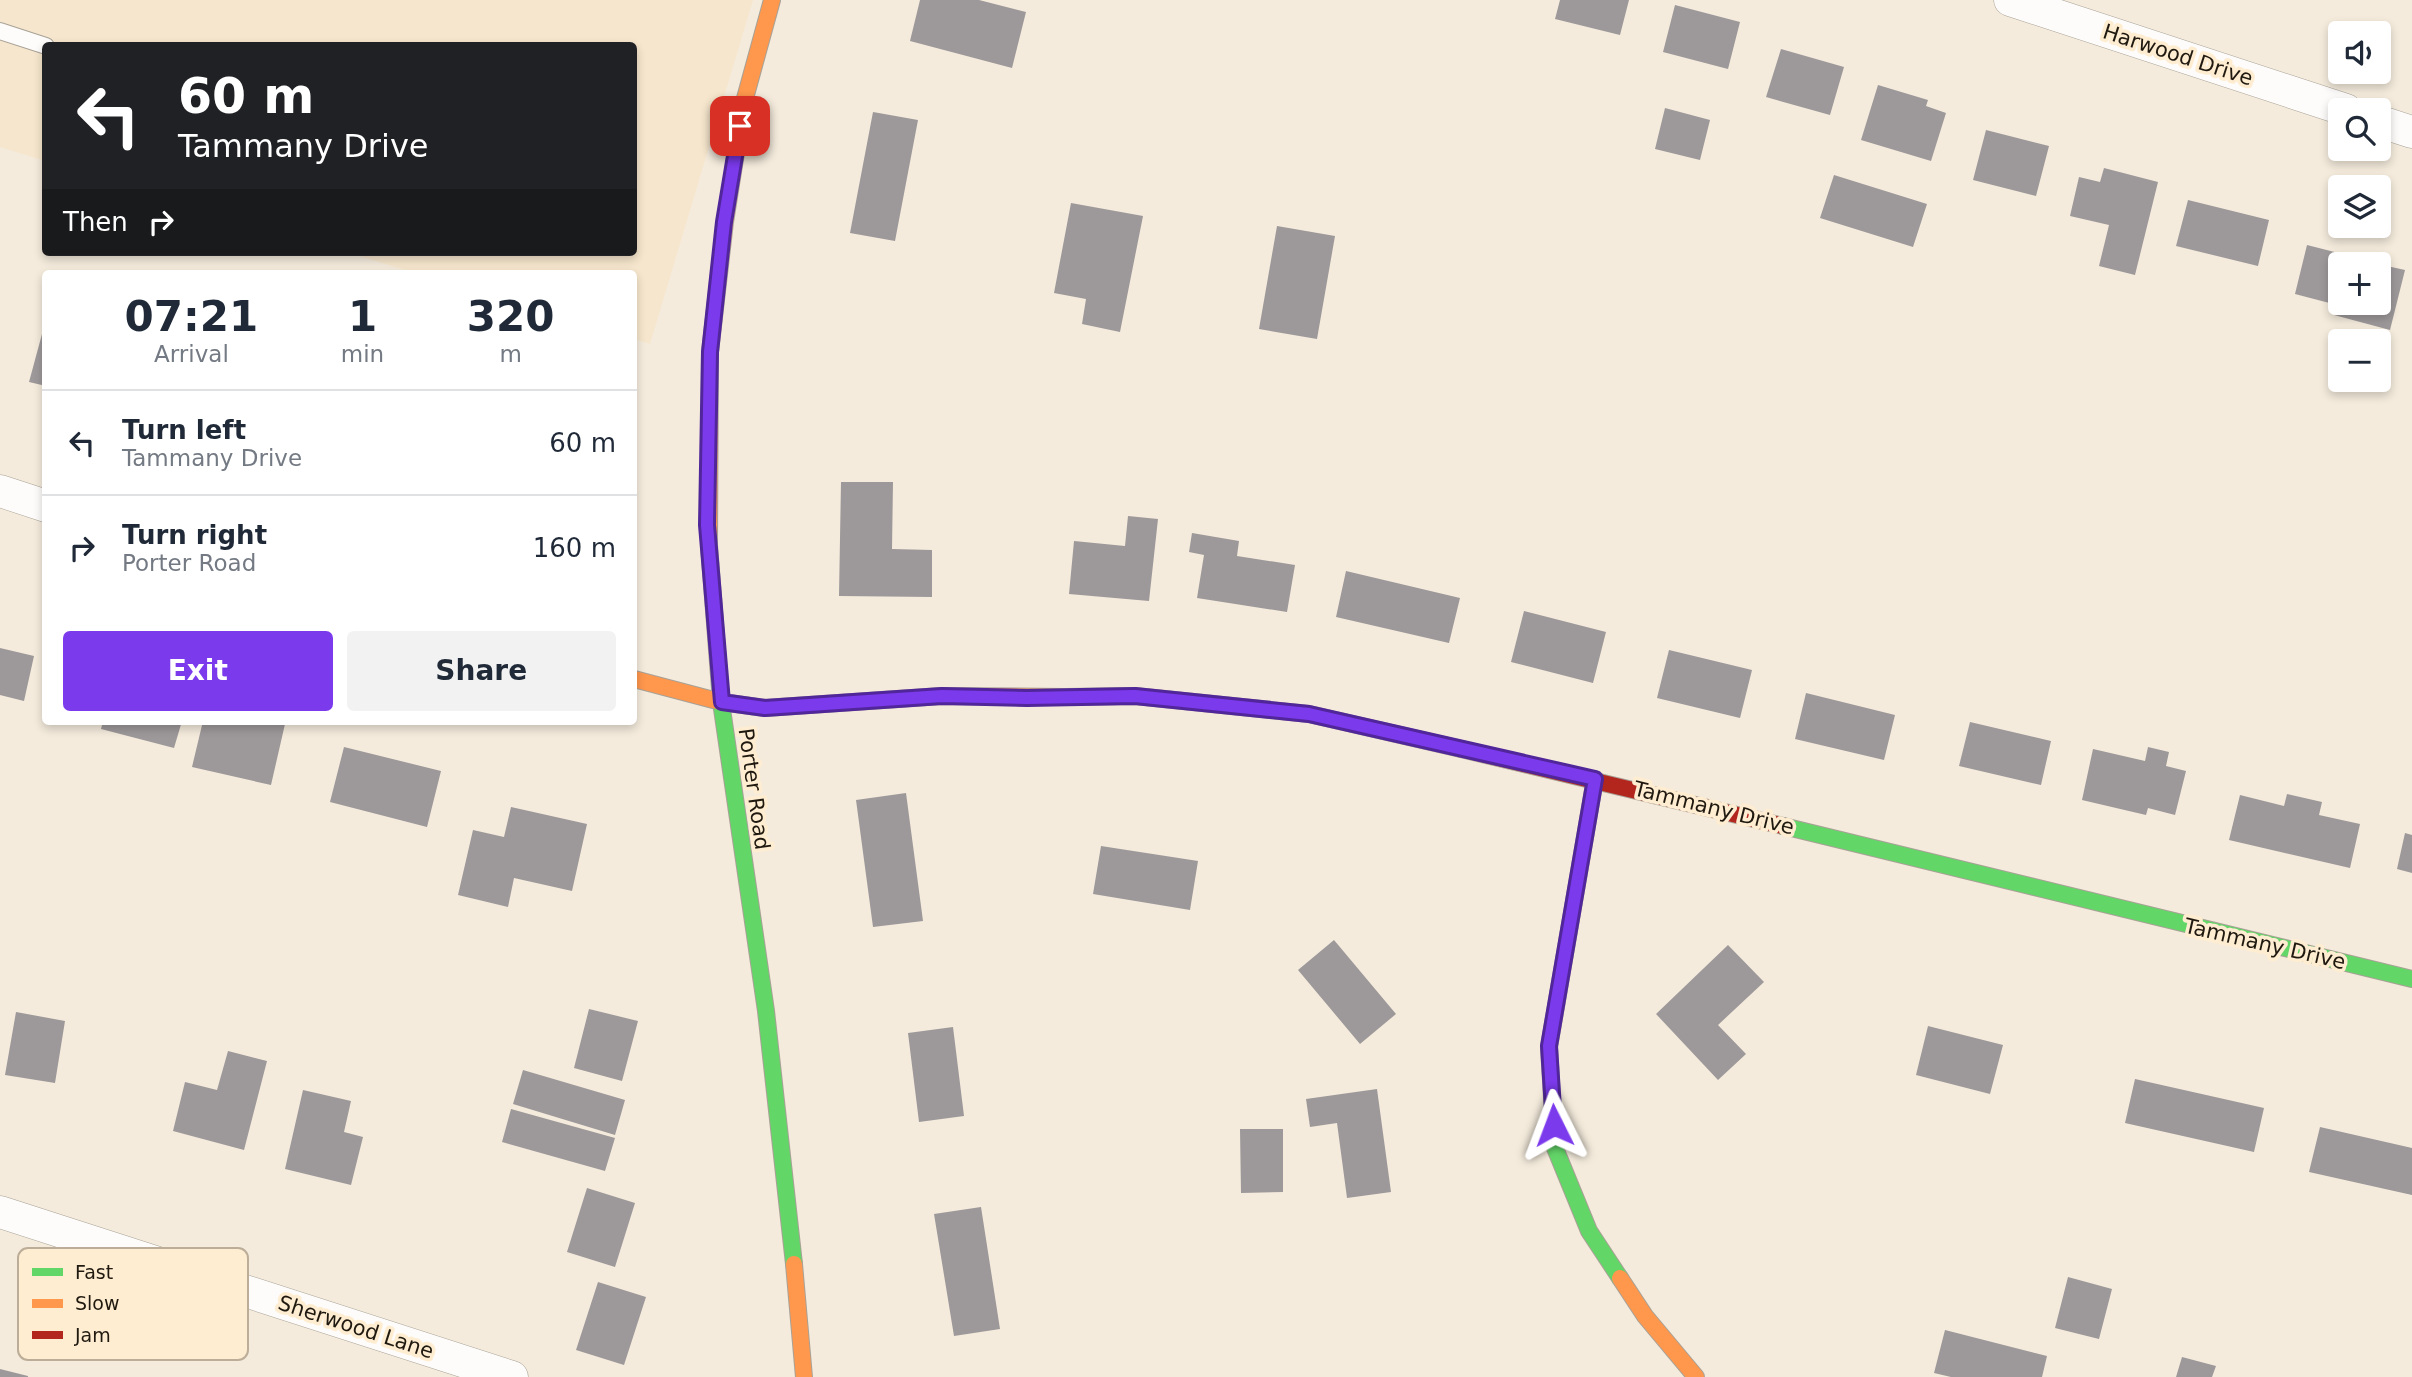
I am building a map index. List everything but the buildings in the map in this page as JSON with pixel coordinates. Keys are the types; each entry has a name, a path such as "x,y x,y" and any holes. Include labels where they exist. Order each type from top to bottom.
{"street":[{"name":"Porter Road","path":"772,0 744,102 724,222 710,352 707,525 722,702 766,1011 801,1327 804,1377"},
{"name":"Harwood Drive","path":"2010,0 2328,104"},
{"path":"2391,125 2412,132"},
{"path":"0,491 42,505"},
{"name":"Tammany Drive","path":"637,680 722,702 765,708 942,696 1135,696 1309,714 1595,779 2412,979"},
{"path":"1595,779 1549,1046 1555,1148 1589,1231 1645,1316 1696,1377"},
{"name":"Sherwood Lane","path":"0,1212 112,1248"},
{"name":"Sherwood Lane","path":"248,1292 512,1377"}],"lane":[{"path":"0,31 42,45"}],"shaded area":[{"path":"0,0 753,0 650,344 637,340 637,270 405,270 359,256 637,256 637,42 42,42 42,160 0,147"}],"traffic: fast":[{"path":"709,545 721,702 766,1011 794,1264"},
{"path":"1065,697 1135,696 1309,714 1461,749"},
{"path":"1595,779 1549,1047 1555,1148 1589,1231 1620,1278"},
{"path":"1783,826 2412,979"}],"traffic: slow":[{"path":"709,545 710,352 725,222 744,102 772,0"},
{"path":"637,680 721,702 765,708 941,696 1065,697"},
{"path":"794,1264 804,1377"},
{"path":"1620,1278 1645,1316 1696,1377"}],"traffic: jam":[{"path":"1461,749 1783,826"}],"route":[{"path":"740,126 724,222 710,352 707,525 722,702 765,708 942,696 1135,696 1309,714 1595,779 1549,1046 1554,1125"}]}
